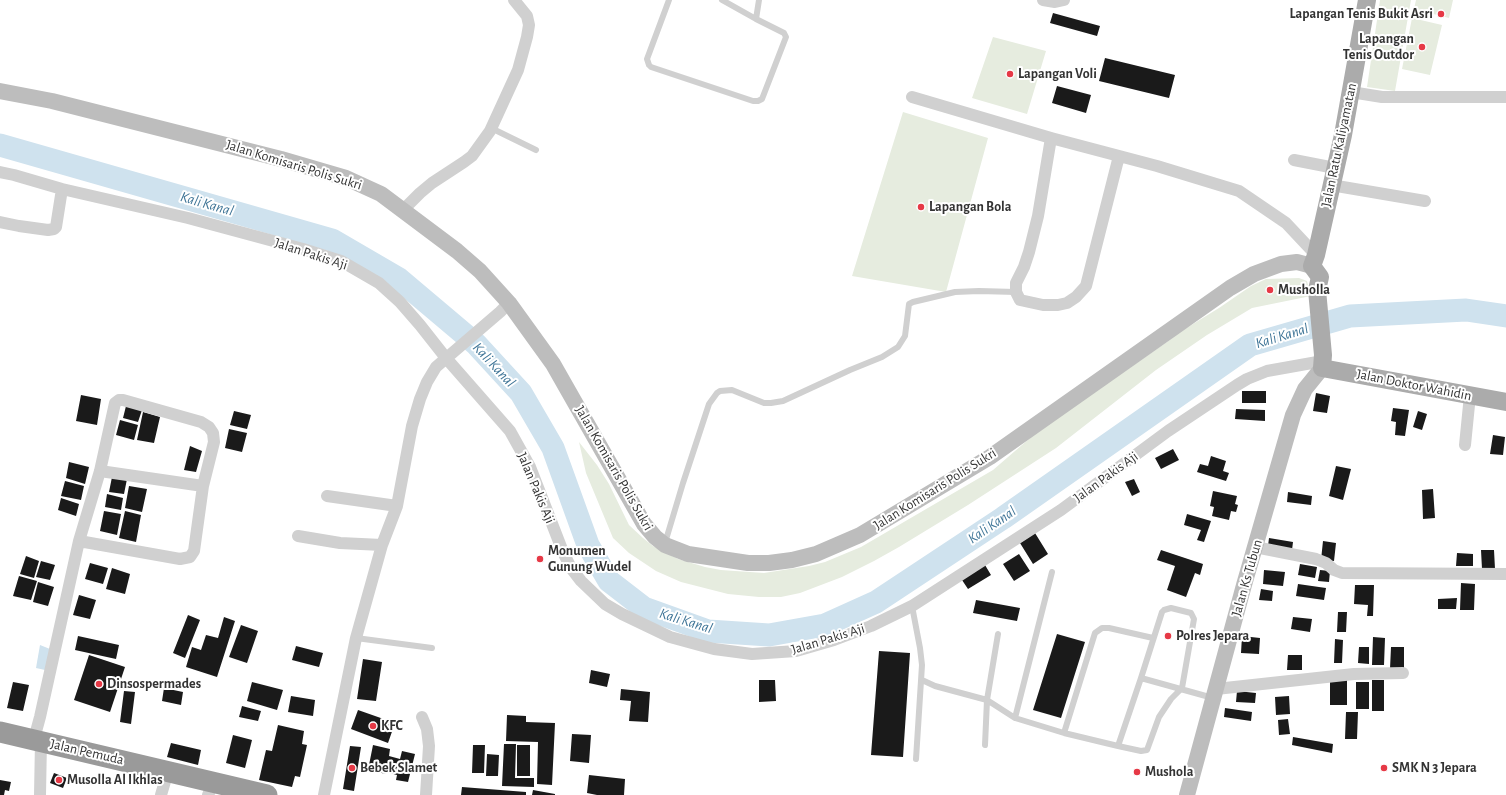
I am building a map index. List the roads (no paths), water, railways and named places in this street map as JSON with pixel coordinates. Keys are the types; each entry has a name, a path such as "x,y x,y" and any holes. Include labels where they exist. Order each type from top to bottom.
{"highway":[{"name":"Jalan Pemuda","path":"0,732 168,771 211,788 267,795"}],"main road":[{"name":"Jalan Ratu Kaliyamatan","path":"1314,261 1351,92 1367,0"},
{"name":"Jalan Komisaris Polis Sukri","path":"0,91 52,101 281,159 346,178 381,194 457,251 480,272 505,308 553,364 644,524 654,537 665,544 688,554 748,563 769,563 792,560 816,554 860,535 990,457 1230,288 1254,274 1281,264 1314,261"},
{"path":"1314,261 1320,277 1317,290 1323,361"},
{"name":"Jalan Doktor Wahidin","path":"1323,361 1506,402"},
{"name":"Jalan Ks Tubun","path":"1187,795 1255,546 1293,415 1305,389 1323,361"}],"street":[{"path":"403,210 432,183 472,156 491,128 518,70 527,37 529,25 527,16 514,0"},
{"path":"1043,0 1055,2 1064,0"},
{"path":"1351,92 1382,97 1506,97"},
{"path":"912,97 1239,191 1286,223 1314,261"},
{"path":"1051,138 1036,223 1029,252 1016,283 1016,292 1020,300 1043,305 1058,305 1067,303 1076,297 1086,286 1119,156"},
{"path":"1294,160 1333,177 1425,201"},
{"name":"Jalan Pakis Aji","path":"0,172 62,189 188,218 303,249 341,261 379,283 400,302 446,358 510,431 530,467 563,552 571,568 592,594 622,614 670,637 714,649 759,654 789,652 806,649 871,626 912,606 1061,510 1168,431 1247,379 1267,371 1323,361"},
{"path":"0,222 41,229 54,229 56,227 62,189"},
{"path":"324,795 356,638 382,545 397,506 412,426 420,399 427,382 436,367 505,308"},
{"path":"1465,445 1470,395"},
{"path":"40,795 38,740 40,717 79,541 100,471 115,403 119,400 123,400 201,422 209,427 213,433 214,442 204,486 194,551 190,557 180,559 79,541"},
{"path":"100,471 204,486"},
{"path":"327,496 397,506"},
{"path":"298,536 340,543 382,545"},
{"path":"1255,546 1316,559 1326,563 1334,570 1342,573 1506,574"},
{"path":"1216,693 1354,674 1403,673"},
{"path":"422,717 427,729 429,746 426,795"},
{"path":"161,795 168,771"}],"lane":[{"path":"669,0 647,59 648,65 651,68 753,101 758,101 762,98 786,37 784,33 722,0"},
{"path":"756,19 759,0"},
{"path":"491,128 536,150"},
{"path":"665,544 709,404 717,393 732,390 764,403 783,401 882,357 898,347 905,336 909,304 913,302 955,292 1016,292"},
{"path":"1015,718 1052,572"},
{"path":"912,606 920,648 922,680 916,759"},
{"path":"922,680 936,686 987,700 1015,718 1064,733 1118,746 1141,751 1147,750 1159,717 1182,688 1194,620 1188,611 1171,608 1164,610 1160,615 1154,638 1118,746"},
{"path":"1064,733 1095,633 1102,628 1109,628 1154,638"},
{"path":"985,745 987,700 998,634"},
{"path":"356,638 432,648"},
{"path":"1141,678 1182,688 1216,693"}],"water":[{"path":"40,645 50,649 45,670 36,668"}],"waterway":[{"name":"Kali Kanal","path":"0,145 332,240 399,279 476,344 521,393 553,448 588,545 609,581 644,608 708,631 769,635 825,625 876,602 1003,518 1250,345 1350,316 1466,310 1506,316"}],"place":[{"name":"Lapangan Tenis Bukit Asri","path":"1441,14"},
{"name":"Lapangan Tenis Outdor","path":"1422,47"},
{"name":"Lapangan Voli","path":"1010,74"},
{"name":"Lapangan Bola","path":"921,207"},
{"name":"Musholla","path":"1270,290"},
{"name":"Monumen Gunung Wudel","path":"540,559"},
{"name":"Polres Jepara","path":"1168,636"},
{"name":"Dinsospermades","path":"99,684"},
{"name":"KFC","path":"373,726"},
{"name":"Bebek Slamet","path":"352,768"},
{"name":"SMK N 3 Jepara","path":"1384,768"},
{"name":"Mushola","path":"1137,772"},
{"name":"Musolla Al Ikhlas","path":"59,780"}]}
